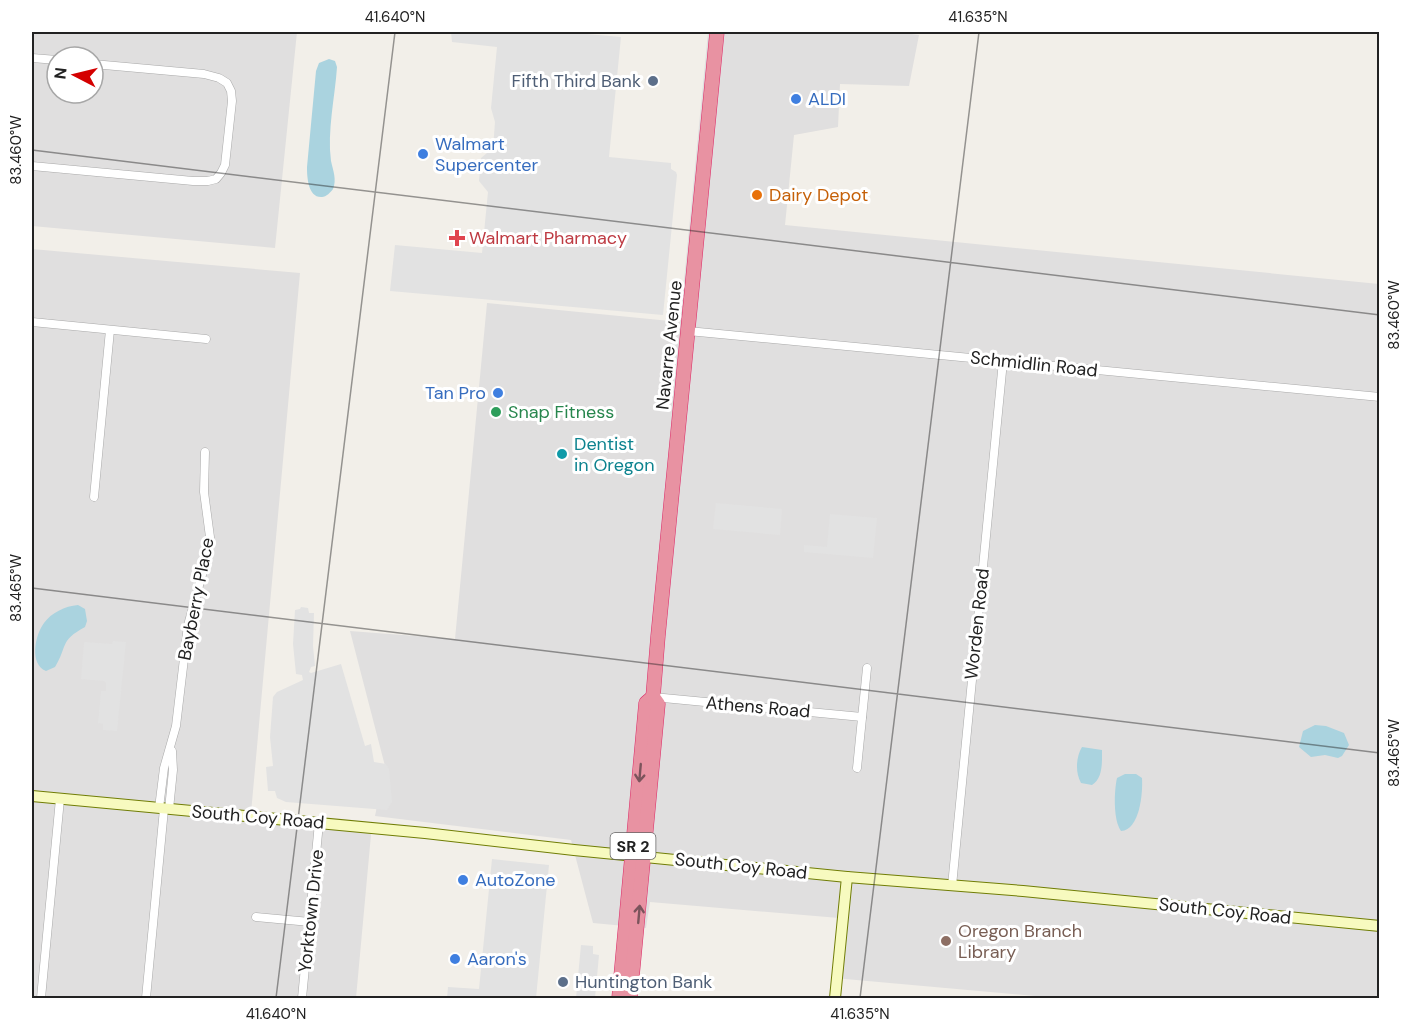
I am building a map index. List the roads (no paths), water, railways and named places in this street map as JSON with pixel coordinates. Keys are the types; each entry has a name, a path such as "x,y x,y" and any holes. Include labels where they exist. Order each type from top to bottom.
{"highway":[{"name":"Navarre Avenue","path":"619,999 655,744 658,704 653,697 717,32"},
{"name":"Navarre Avenue","path":"630,999 645,714 646,703 653,697"},
{"path":"645,714 651,715 651,731 655,744"}],"street":[{"path":"32,166 193,181 208,181 216,178 224,169 232,101 231,91 226,83 219,78 204,74 105,65"},
{"path":"32,322 206,339"},
{"path":"94,497 110,330"},
{"name":"Schmidlin Road","path":"688,331 1380,398"},
{"name":"Worden Road","path":"952,886 1003,361"},
{"name":"Bayberry Place","path":"146,999 164,809 164,768 176,726 188,625 210,537 204,492 205,452"},
{"path":"857,768 867,668"},
{"name":"Athens Road","path":"653,697 862,717"},
{"name":"South Coy Road","path":"32,796 847,877 1380,926"},
{"path":"41,999 60,799"},
{"name":"Yorktown Drive","path":"302,999 320,823"},
{"path":"835,999 847,877"},
{"path":"256,917 310,922"}],"water":[{"path":"329,59 335,61 337,67 330,138 335,182 332,190 322,197 311,191 307,167 316,71 319,63"},
{"path":"78,605 85,609 87,621 85,627 71,636 55,667 46,671 37,662 35,649 41,628 54,613"},
{"path":"1315,725 1326,726 1344,733 1349,745 1342,756 1338,758 1325,755 1311,757 1299,747 1303,731"},
{"path":"1082,747 1102,750 1100,774 1092,785 1081,783 1078,774 1077,760"},
{"path":"1125,774 1136,774 1142,778 1142,792 1136,817 1127,829 1121,831 1115,813 1115,790 1117,778"}],"place":[{"name":"Fifth Third Bank","path":"653,81"},
{"name":"ALDI","path":"796,99"},
{"name":"Walmart Supercenter","path":"423,154"},
{"name":"Dairy Depot","path":"757,195"},
{"name":"Walmart Pharmacy","path":"457,238"},
{"name":"Tan Pro","path":"498,393"},
{"name":"Snap Fitness","path":"496,412"},
{"name":"Dentist in Oregon","path":"562,454"},
{"name":"AutoZone","path":"463,880"},
{"name":"Oregon Branch Library","path":"946,941"},
{"name":"Aaron's","path":"455,959"},
{"name":"Huntington Bank","path":"563,982"}]}
